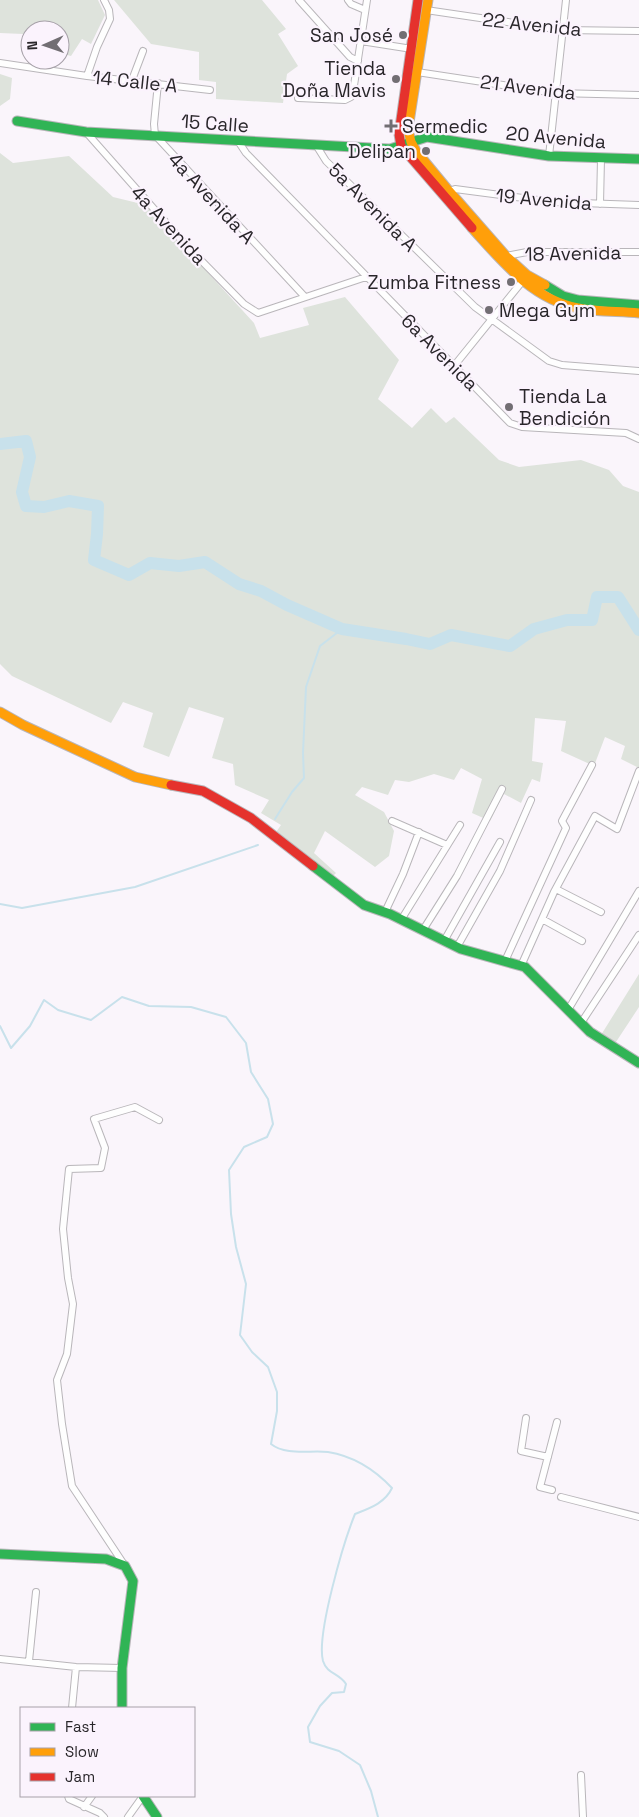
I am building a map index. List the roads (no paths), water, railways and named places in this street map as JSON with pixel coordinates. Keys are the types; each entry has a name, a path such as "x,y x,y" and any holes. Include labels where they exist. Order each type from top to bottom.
{"street":[{"path":"87,76 97,47 110,19 109,10 104,0"},
{"path":"299,0 350,57 358,61"},
{"path":"348,0 351,4 365,10"},
{"path":"298,98 347,100 353,92 367,0"},
{"path":"418,0 399,134 401,146 500,259 556,302 578,308 639,314"},
{"path":"428,0 408,129 411,142 449,191 525,278 563,296 578,300 639,306"},
{"path":"549,156 566,0"},
{"name":"22 Avenida","path":"426,10 562,30 639,31"},
{"path":"361,41 412,48"},
{"path":"132,80 143,51"},
{"name":"14 Calle A","path":"0,63 87,76 210,90"},
{"name":"21 Avenida","path":"417,72 555,93 639,95"},
{"name":"4a Avenida A","path":"158,83 154,124 155,136 305,297"},
{"name":"15 Calle","path":"17,121 86,132 238,141 390,148 411,142"},
{"name":"4a Avenida","path":"86,132 185,244 244,304 258,313 305,297"},
{"name":"20 Avenida","path":"411,142 427,138 549,156 639,159"},
{"name":"6a Avenida","path":"238,141 246,153 510,423 522,427 626,433 639,439"},
{"name":"5a Avenida A","path":"316,145 326,161 475,307 549,361 562,365 639,372"},
{"path":"600,204 601,159"},
{"name":"19 Avenida","path":"449,191 455,189 553,202 639,205"},
{"name":"18 Avenida","path":"506,256 527,252 639,252"},
{"path":"305,297 366,277"},
{"path":"454,366 525,278"},
{"path":"0,712 22,725 136,778 203,791 251,818 364,905 385,912 456,947 525,967 590,1032 639,1063"},
{"path":"505,961 566,828 562,821 592,765"},
{"path":"521,966 556,889 594,816 618,829 639,771"},
{"path":"423,930 457,876 502,789"},
{"path":"456,947 500,870 531,800"},
{"path":"392,821 448,845"},
{"path":"401,920 460,825"},
{"path":"385,912 403,874 418,832"},
{"path":"444,941 500,842"},
{"path":"556,889 601,912"},
{"path":"568,1010 639,891"},
{"path":"542,919 582,941"},
{"path":"581,1023 639,935"},
{"path":"122,1707 122,1668 133,1581 72,1486 58,1380 67,1354 73,1304 68,1278 63,1229 69,1169 101,1168 105,1148 94,1120 135,1107 159,1120"},
{"path":"526,1418 521,1451 548,1458"},
{"path":"552,1490 540,1487 557,1422"},
{"path":"561,1497 639,1516"},
{"path":"0,1554 106,1559 125,1566"},
{"path":"29,1661 36,1592"},
{"path":"0,1659 76,1667 122,1668"},
{"path":"72,1707 76,1667"},
{"path":"581,1775 583,1817"},
{"path":"69,1797 84,1807 100,1813 104,1817"},
{"path":"84,1807 91,1797"},
{"path":"128,1817 142,1797"},
{"path":"144,1797 157,1817"}],"waterway":[{"path":"0,444 26,441 30,457 22,492 26,506 44,507 69,501 98,506 94,560 129,575 150,563 179,566 205,562 239,584 261,591 287,605 342,629 430,644 451,635 510,646 534,629 567,620 592,620 597,597 618,597 639,630"},
{"path":"275,819 292,792 304,778 303,753 306,687 320,646 342,629"},
{"path":"0,904 22,908 135,887 258,845"},
{"path":"0,1026 11,1048 30,1026 44,1000 58,1010 91,1020 122,997 149,1006 191,1007 226,1017 246,1043 251,1072 268,1099 273,1124 267,1137 244,1147 229,1170 231,1214 236,1247 246,1284 240,1335 252,1352 268,1367 277,1392 277,1411 271,1444 284,1450 328,1452 355,1460 378,1475 392,1488 381,1501 355,1514 350,1527 332,1588 323,1631 322,1648 323,1661 327,1669 346,1684 344,1692 332,1693 320,1706 308,1727 310,1742 339,1751 360,1765 371,1791 378,1817"}],"place":[{"name":"San José","path":"403,35"},
{"name":"Tienda Doña Mavis","path":"396,79"},
{"name":"Sermedic","path":"391,126"},
{"name":"Delipan","path":"426,151"},
{"name":"Zumba Fitness","path":"511,282"},
{"name":"Mega Gym","path":"489,310"},
{"name":"Tienda La Bendición","path":"509,407"}]}
